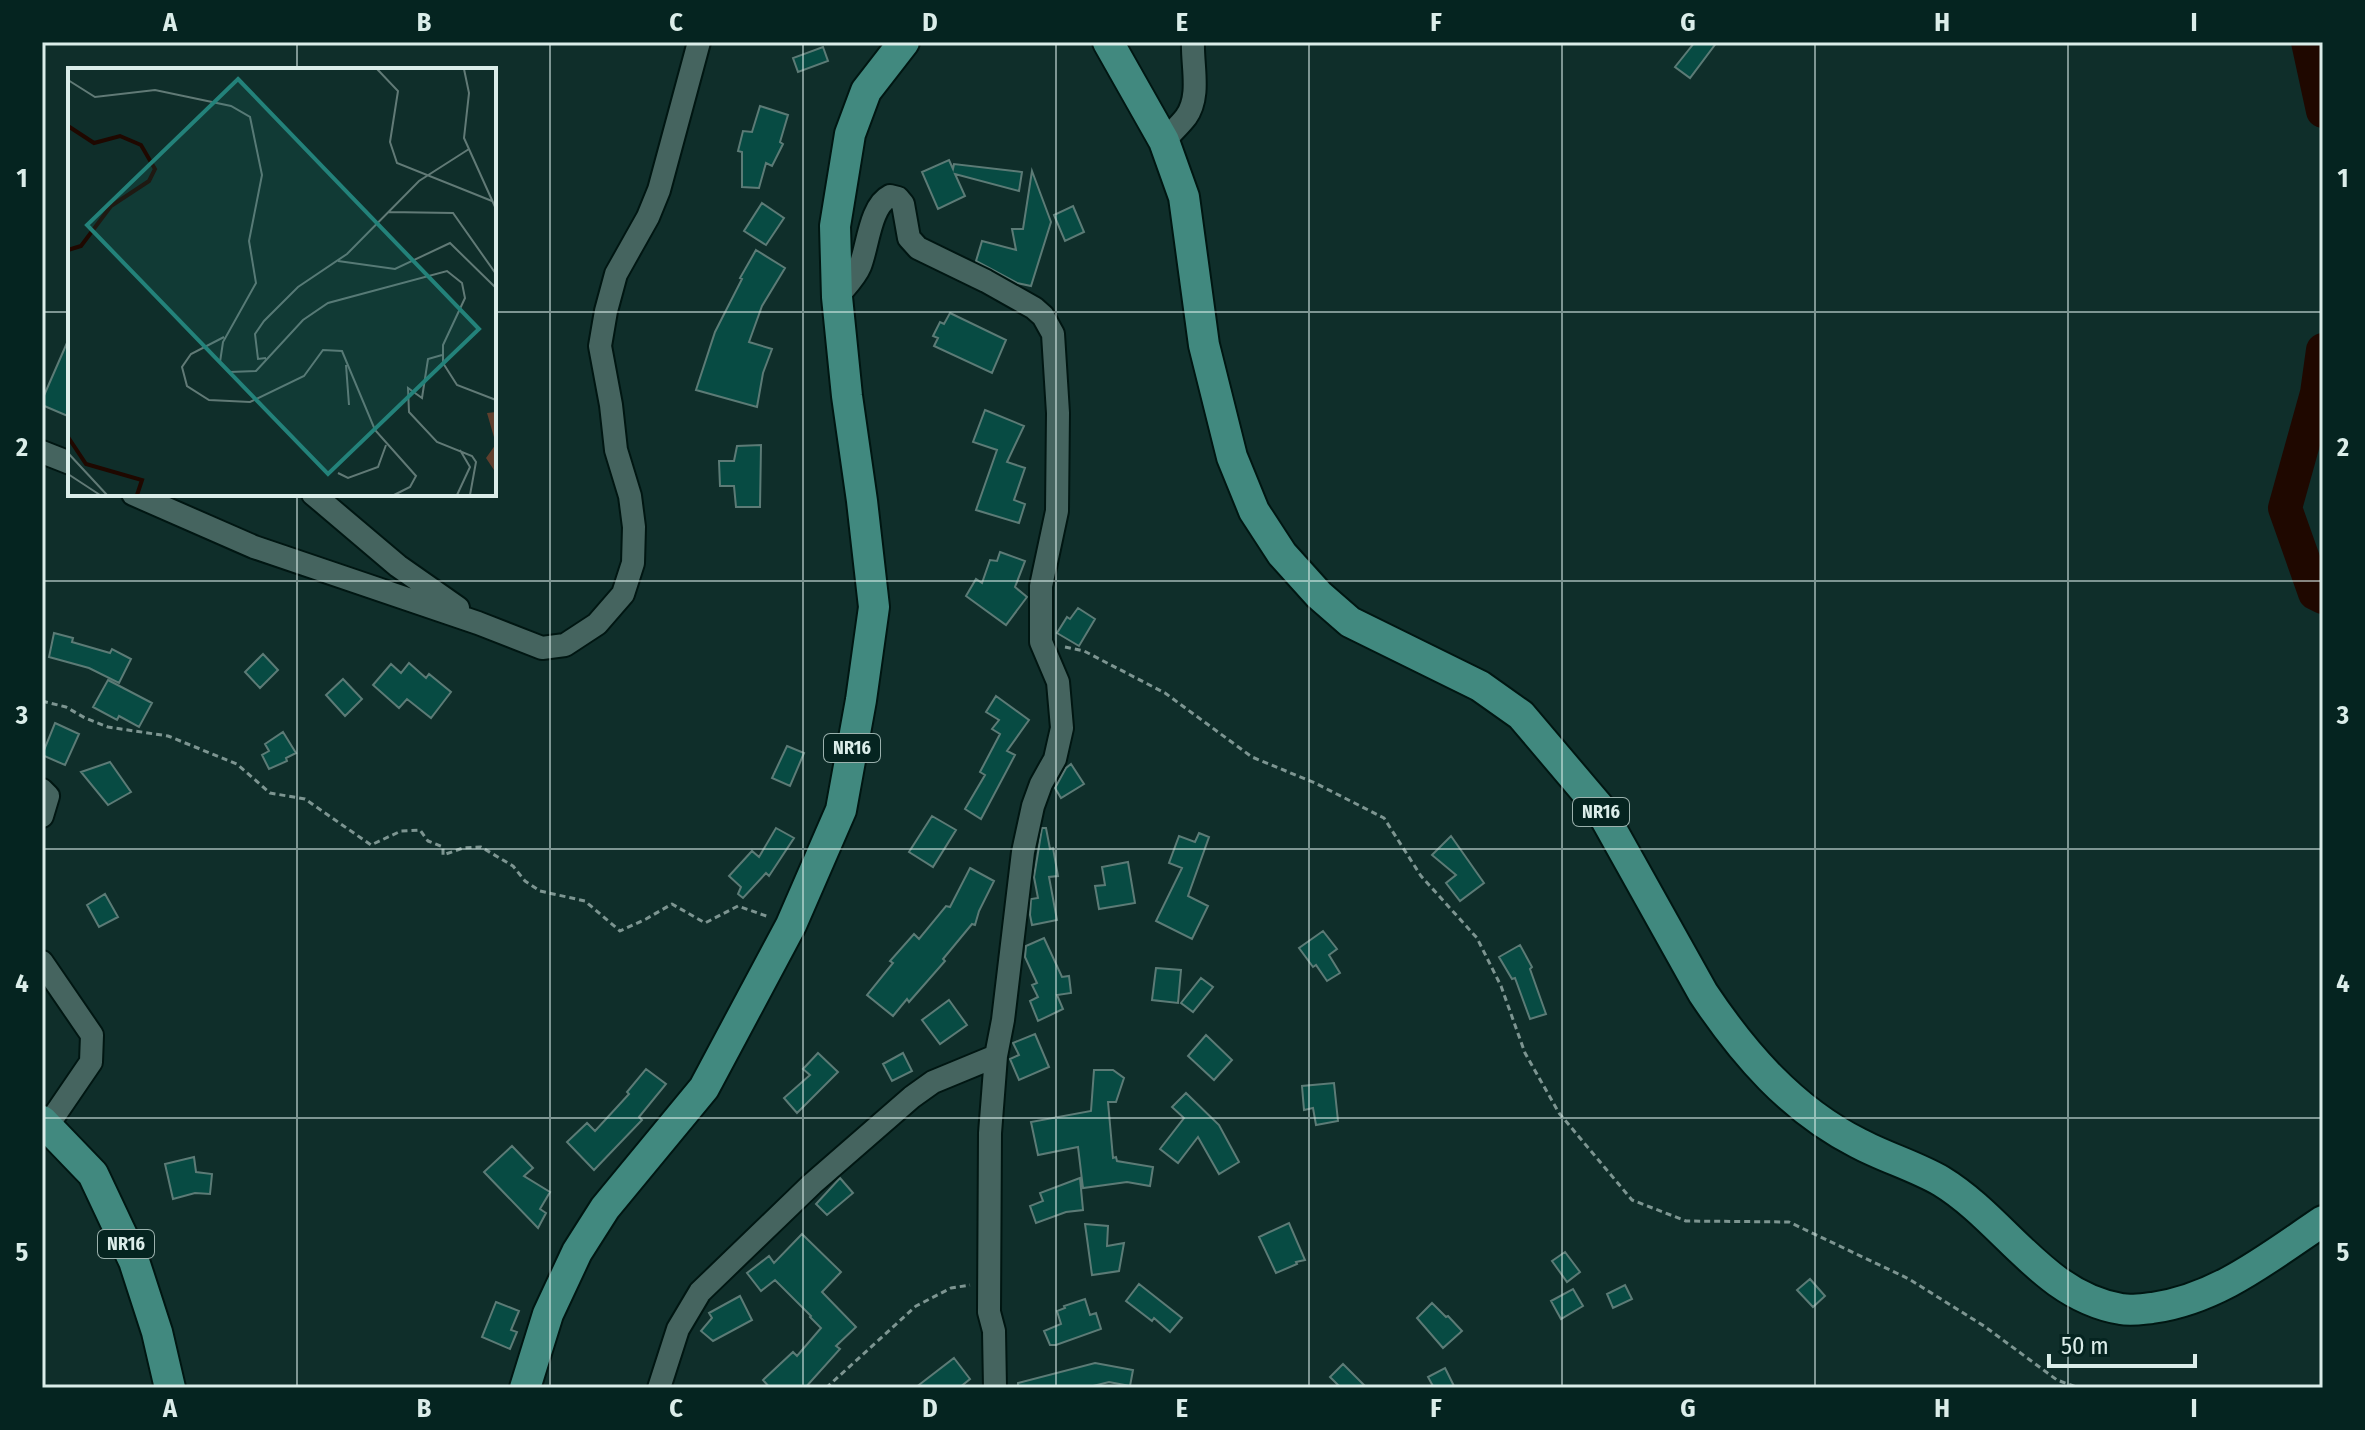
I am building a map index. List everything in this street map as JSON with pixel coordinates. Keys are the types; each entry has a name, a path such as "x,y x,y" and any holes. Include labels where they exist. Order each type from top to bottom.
{"main road":[{"name":"NR16","path":"525,1388 548,1314 577,1252 605,1208 704,1088 791,925 841,810 874,607 847,396 837,297 835,226 850,134 866,91 904,42"},
{"name":"NR16","path":"1108,42 1164,141 1184,197 1204,345 1232,457 1254,511 1282,554 1319,595 1350,622 1480,686 1521,715 1599,807 1703,993 1718,1016 1784,1092 1827,1126 1940,1181 1989,1219 2067,1290 2123,1309 2171,1305 2199,1296 2262,1264 2323,1221"},
{"name":"NR16","path":"45,1123 93,1174 134,1261 157,1332 170,1388"}],"street":[{"path":"138,496 254,547 478,623 542,648 565,645 597,624 623,594 633,563 634,527 630,496 616,450 600,346 616,274 648,217 659,190 699,42"},
{"path":"1164,141 1191,107 1195,88 1193,42"},
{"path":"837,297 860,266 871,227 884,199 890,196 898,198 903,204 909,238 918,248 1034,308 1043,316 1053,334 1058,413 1057,511 1041,586 1041,642 1058,682 1061,738 1033,806 1023,852 1005,1007 996,1056 990,1133 989,1282 995,1388"},
{"path":"42,452 68,462"},
{"path":"315,496 398,566 478,623"},
{"path":"42,790 48,796 42,816"},
{"path":"42,962 92,1035 91,1062 45,1123"},
{"path":"659,1388 678,1329 700,1292 812,1184 912,1097 933,1082 996,1056"}],"path":[{"path":"1041,642 1084,651 1125,671 1165,693 1252,757 1315,783 1384,818 1421,876 1477,938 1501,986 1525,1053 1559,1113 1632,1200 1686,1221 1789,1222 1909,1279 1984,1326 2057,1380 2079,1388"},
{"path":"42,701 66,707 108,727 168,736 237,764 270,793 305,799 371,845 401,831 420,830 428,841 443,847 443,855 463,848 481,847 513,866 525,881 540,891 585,901 620,931 672,904 705,923 738,906 791,925"},
{"path":"826,1388 916,1306 951,1288 989,1282"}],"building":[{"path":"1695,42 1717,42 1690,78 1675,67"},
{"path":"823,47 828,61 798,72 793,58"},
{"path":"760,106 788,115 780,142 783,144 772,166 766,163 759,188 742,187 742,152 738,151 743,131 752,132"},
{"path":"949,160 953,169 954,164 1022,172 1019,191 955,174 965,196 938,209 922,172"},
{"path":"1032,171 1051,222 1031,286 1017,283 976,261 982,241 1016,250 1012,229 1023,229"},
{"path":"762,203 784,218 766,245 744,231"},
{"path":"1073,206 1084,232 1065,241 1054,215"},
{"path":"756,250 785,268 762,306 749,342 772,349 763,373 757,407 696,390 715,332"},
{"path":"950,313 1006,340 992,373 934,346 938,338 933,336 940,322 944,324"},
{"path":"68,341 68,416 42,405"},
{"path":"985,410 1024,426 1007,462 1025,468 1014,500 1025,504 1019,523 976,510 997,450 973,442"},
{"path":"761,445 760,507 736,507 734,486 720,486 719,461 734,461 737,446"},
{"path":"1000,552 1025,561 1015,587 1027,597 1006,625 966,596 976,579 982,583 990,560 997,561"},
{"path":"1078,608 1095,619 1079,646 1057,633 1067,617 1070,619"},
{"path":"54,633 73,638 72,642 110,653 112,649 131,659 119,683 89,668 49,657"},
{"path":"263,654 278,670 260,688 245,672"},
{"path":"409,663 426,678 429,674 451,692 431,718 407,699 399,708 373,685 391,664 401,673"},
{"path":"343,679 362,699 345,716 326,695"},
{"path":"108,680 152,703 139,727 93,707"},
{"path":"996,696 1029,720 1007,751 1015,755 981,819 965,809 985,775 980,772 1000,734 992,729 999,720 986,712"},
{"path":"55,723 79,734 65,765 42,755"},
{"path":"283,732 296,753 269,769 262,755 269,751 265,744"},
{"path":"787,746 804,753 790,786 772,778"},
{"path":"110,762 131,792 108,805 81,772"},
{"path":"1071,764 1084,784 1061,798 1055,788"},
{"path":"932,816 956,830 933,867 909,852"},
{"path":"776,828 794,838 769,876 766,873 743,898 738,894 741,887 729,876 752,851 759,857"},
{"path":"1042,828 1046,828 1050,849 1053,848 1058,876 1049,877 1057,920 1032,925 1031,899 1038,898 1034,877"},
{"path":"1199,833 1209,837 1188,896 1208,906 1192,939 1156,921 1182,868 1169,863 1179,836 1195,842"},
{"path":"1451,836 1484,883 1460,901 1446,883 1456,875 1432,855"},
{"path":"1128,862 1135,903 1099,909 1095,886 1105,885 1102,867"},
{"path":"970,868 994,881 975,925 972,924 943,959 945,961 893,1016 867,995 893,963 890,961 914,934 919,939 946,906 950,907"},
{"path":"105,894 118,917 99,927 87,905"},
{"path":"1323,931 1337,949 1329,955 1340,973 1327,981 1299,948"},
{"path":"1044,938 1062,977 1069,976 1071,993 1057,995 1063,1009 1038,1021 1030,1001 1038,997 1032,985 1037,983 1025,957 1026,946"},
{"path":"1520,945 1532,967 1530,969 1546,1014 1530,1019 1515,978 1512,979 1499,957"},
{"path":"1156,968 1181,970 1178,1003 1152,1000"},
{"path":"1201,978 1213,987 1193,1012 1181,1003"},
{"path":"949,1000 967,1025 940,1044 922,1020"},
{"path":"1035,1034 1049,1067 1019,1080 1010,1059 1019,1055 1013,1043"},
{"path":"1206,1035 1232,1060 1214,1080 1188,1056"},
{"path":"818,1053 838,1072 797,1113 784,1098 810,1075 803,1069"},
{"path":"903,1053 912,1071 892,1081 883,1064"},
{"path":"646,1069 666,1084 639,1117 642,1120 594,1170 567,1142 587,1123 595,1131 629,1094 627,1092"},
{"path":"1094,1070 1113,1070 1124,1078 1116,1102 1108,1102 1113,1158 1153,1167 1150,1186 1127,1182 1083,1188 1078,1147 1038,1155 1031,1122 1091,1111"},
{"path":"1334,1083 1338,1121 1316,1125 1313,1108 1304,1110 1302,1086"},
{"path":"1186,1093 1219,1125 1239,1162 1219,1174 1198,1137 1178,1163 1160,1149 1184,1118 1172,1107"},
{"path":"512,1146 533,1168 524,1176 550,1192 540,1209 546,1213 538,1228 484,1172"},
{"path":"194,1157 196,1172 212,1174 210,1194 195,1193 173,1199 165,1164"},
{"path":"840,1178 853,1193 827,1215 816,1204"},
{"path":"1080,1178 1083,1210 1066,1212 1036,1223 1030,1206 1043,1201 1040,1193"},
{"path":"1289,1223 1305,1260 1276,1273 1259,1237"},
{"path":"1085,1224 1108,1226 1107,1246 1124,1243 1119,1271 1092,1275"},
{"path":"802,1234 841,1272 822,1292 856,1327 836,1346 840,1349 805,1388 770,1388 763,1380 793,1352 797,1356 821,1328 775,1280 761,1291 747,1273 769,1256 774,1263"},
{"path":"1565,1252 1580,1272 1567,1282 1552,1261"},
{"path":"1810,1279 1825,1296 1813,1307 1797,1290"},
{"path":"1139,1284 1182,1318 1170,1332 1126,1301"},
{"path":"1625,1285 1632,1299 1613,1308 1607,1294"},
{"path":"1573,1289 1583,1306 1561,1319 1551,1301"},
{"path":"740,1296 752,1320 713,1341 701,1331 712,1318 709,1313"},
{"path":"1085,1299 1090,1315 1096,1313 1101,1329 1050,1345 1044,1331 1061,1324 1057,1311"},
{"path":"496,1302 519,1311 511,1330 517,1332 510,1349 482,1337"},
{"path":"1432,1303 1462,1331 1443,1348 1417,1318"},
{"path":"954,1358 970,1379 959,1388 915,1388"},
{"path":"1095,1363 1133,1370 1130,1386 1109,1382 1085,1388 1018,1388 1018,1383"},
{"path":"1343,1364 1367,1388 1341,1388 1330,1377"},
{"path":"1445,1368 1455,1388 1434,1388 1428,1377"}],"waterway":[{"path":"2308,42 2323,111"},
{"path":"2323,350 2317,393 2285,508 2315,593 2323,597"}]}
